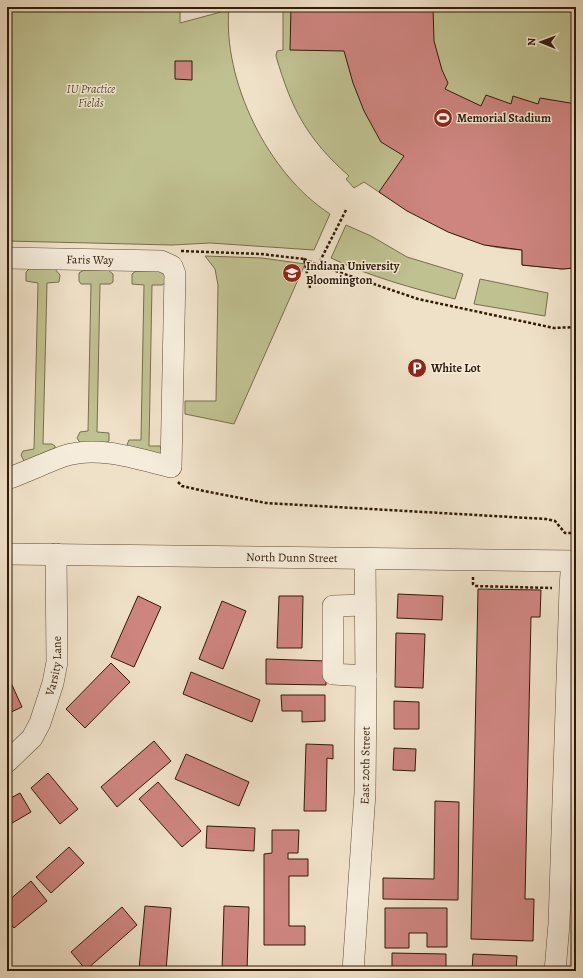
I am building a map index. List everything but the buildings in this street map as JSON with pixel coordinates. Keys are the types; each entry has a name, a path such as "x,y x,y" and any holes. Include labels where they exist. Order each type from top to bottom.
{"street":[{"name":"Faris Way","path":"7,258 161,261 172,266"},
{"path":"7,479 66,456 91,452 119,455 171,467 175,274 172,266"},
{"name":"North Dunn Street","path":"7,554 576,562"},
{"name":"Varsity Lane","path":"7,762 32,738 40,723 54,683 58,649 56,554"},
{"name":"East 20th Street","path":"353,971 364,793 366,676 365,559"},
{"path":"555,971 568,826 571,573 576,562"},
{"path":"365,605 333,606 333,674 366,676"}],"path":[{"path":"318,266 346,210"},
{"path":"172,266 180,251 192,250 261,254 304,259 318,266 418,299 554,328 576,327"},
{"path":"304,259 310,288"},
{"path":"172,477 182,486 266,503 546,519 555,521 565,533 576,533"},
{"path":"473,572 473,584 476,586 553,588"}],"green space":[{"name":"IU Practice Fields","path":"7,7 180,7 180,23 221,12 222,7 229,7 229,35 233,65 242,94 254,123 269,150 287,175 308,197 330,214 314,250 210,243 172,245 7,241"},
{"name":"Memorial Stadium","path":"283,7 576,7 576,268 562,269 522,265 522,250 502,248 467,239 421,218 364,182 354,188 346,179 349,176 322,149 302,122 288,91 276,56 277,51 283,50"},
{"path":"346,225 371,236 407,257 463,274 455,299 376,276 331,258"},
{"path":"205,256 262,258 305,264 234,424 185,414 185,401 216,401 218,285 215,269"},
{"path":"30,268 55,269 60,275 59,282 47,283 43,444 52,444 55,448 24,461 21,455 23,451 34,449 38,283 26,281 26,272"},
{"path":"84,270 108,270 113,274 113,282 110,284 100,284 97,432 109,433 109,441 105,443 81,444 77,438 80,432 88,431 91,284 81,284 79,281 79,273"},
{"path":"136,271 160,271 165,275 165,283 162,285 152,285 149,446 160,446 162,452 160,455 128,447 127,445 129,440 141,440 144,285 132,284 132,274"},
{"path":"480,279 548,293 545,316 474,304"}],"place":[{"name":"Memorial Stadium","path":"443,118"},
{"name":"Indiana University Bloomington","path":"292,273"},
{"name":"White Lot","path":"417,368"}]}
